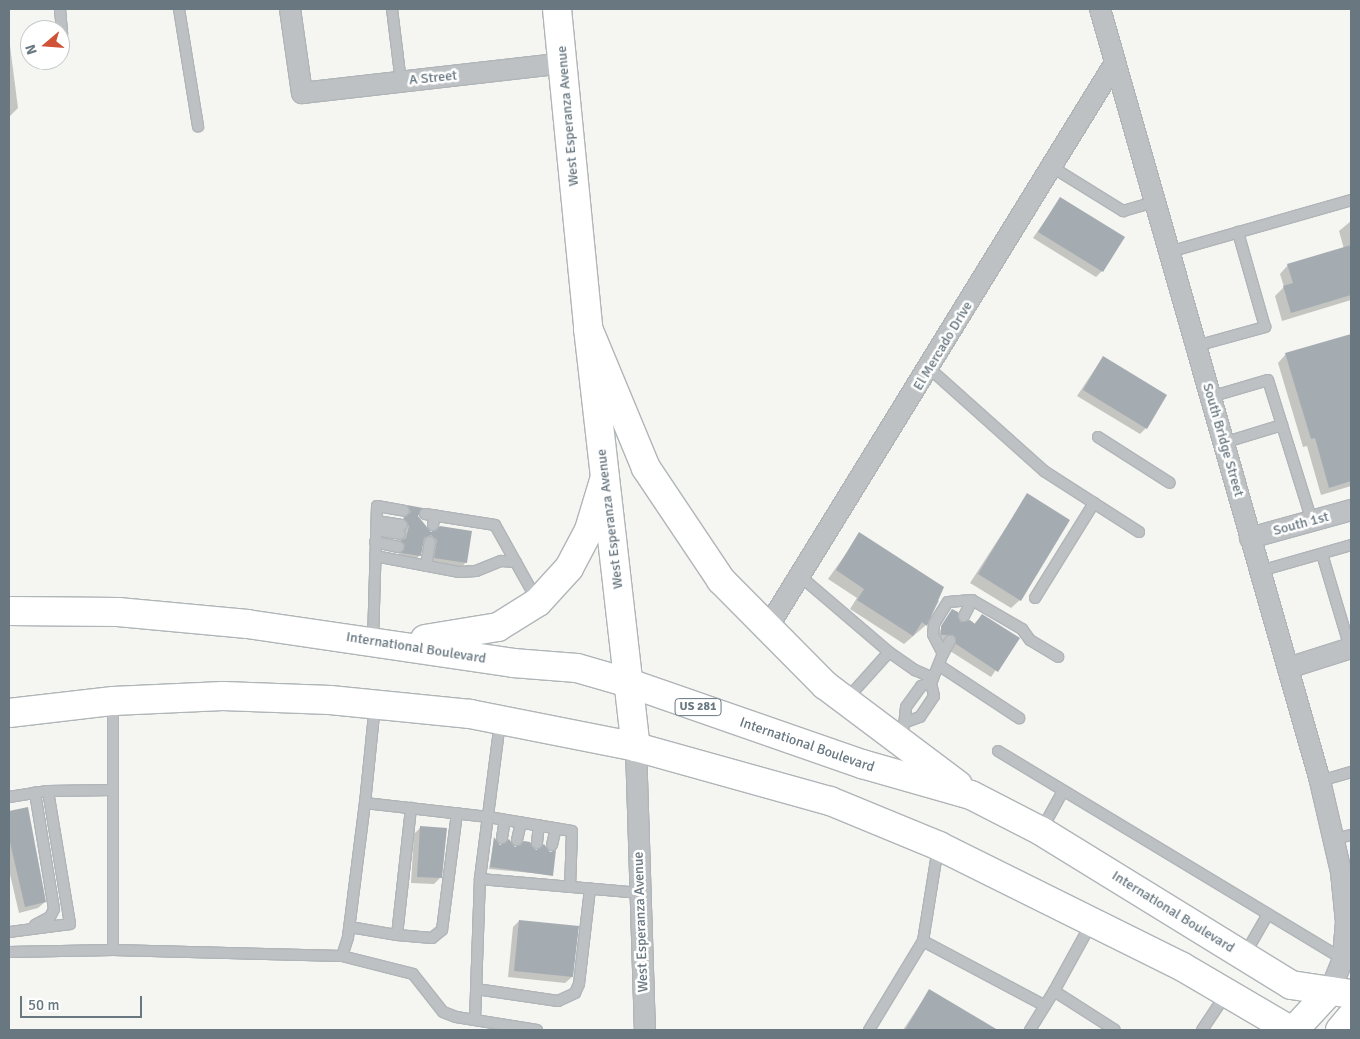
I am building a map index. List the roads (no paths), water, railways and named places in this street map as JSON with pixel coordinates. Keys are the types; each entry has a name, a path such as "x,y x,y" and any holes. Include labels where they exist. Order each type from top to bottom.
{"main road":[{"name":"West Esperanza Avenue","path":"557,9 564,63 588,328 636,747"},
{"path":"588,328 646,468 720,580 825,685 845,700 901,730 971,795"},
{"path":"383,642 498,627 538,602 570,568 589,530 605,477"},
{"name":"International Boulevard","path":"9,610 118,612 247,624 513,662 577,668 628,683 862,764 971,795 1041,831 1291,986 1341,992"},
{"path":"9,713 113,701 223,696 375,705 500,720 636,747 830,801 938,846 1093,920 1290,1030"},
{"path":"1294,1030 1341,992"},
{"path":"1340,1030 1351,1017"}],"street":[{"name":"A Street","path":"290,9 302,93 564,63"},
{"name":"South Bridge Street","path":"1100,9 1320,781 1343,837 1346,922 1341,992"},
{"name":"El Mercado Drive","path":"768,627 1115,63"},
{"name":"South 1st","path":"1250,538 1351,510"},
{"path":"1288,668 1351,648"},
{"name":"West Esperanza Avenue","path":"636,747 645,1030"}],"lane":[{"path":"179,9 198,126"},
{"path":"392,9 401,82"},
{"path":"1052,167 1123,210 1155,202"},
{"path":"1169,252 1351,200"},
{"path":"1196,346 1265,327 1238,232"},
{"path":"929,368 1044,471 1139,532"},
{"path":"1210,396 1268,380 1312,521"},
{"path":"1223,443 1282,425"},
{"path":"1098,437 1170,483"},
{"path":"1035,598 1094,503"},
{"path":"383,642 375,556 377,506 404,511"},
{"path":"431,518 495,525 538,602"},
{"path":"376,526 401,530"},
{"path":"375,542 398,547"},
{"path":"1260,571 1351,545"},
{"path":"426,548 426,566"},
{"path":"1322,554 1351,648"},
{"path":"375,556 459,572 476,571 502,561 516,562"},
{"path":"800,576 889,652 932,681"},
{"path":"943,654 933,634 934,624 948,602 959,598 972,600 1022,629 1030,640 1058,657"},
{"path":"964,616 972,600"},
{"path":"901,730 920,717 934,696 932,681 950,641"},
{"path":"845,700 889,652"},
{"path":"940,666 1019,718"},
{"path":"901,730 906,707 921,686 932,681"},
{"path":"113,701 113,950"},
{"path":"342,956 350,927 375,705"},
{"path":"475,1020 480,879 500,720"},
{"path":"998,752 1343,959"},
{"path":"1320,781 1351,772"},
{"path":"9,797 48,791 113,790"},
{"path":"11,932 70,924 48,791"},
{"path":"1041,831 1063,791"},
{"path":"11,932 43,922 54,909 35,793"},
{"path":"365,803 488,817 572,831 570,887"},
{"path":"397,935 411,808"},
{"path":"350,927 397,935 432,938 442,930 457,813"},
{"path":"502,838 505,820"},
{"path":"517,840 521,822"},
{"path":"537,843 539,825"},
{"path":"552,845 556,828"},
{"path":"869,1030 923,941 938,846"},
{"path":"496,880 498,868"},
{"path":"511,881 512,870"},
{"path":"480,879 511,881 532,878 547,880 570,887 640,893"},
{"path":"476,989 558,1001 575,993 579,984 590,889"},
{"path":"1244,956 1268,914"},
{"path":"1030,1030 1093,920"},
{"path":"923,941 1045,1006"},
{"path":"9,952 113,950 342,956 413,974 443,1012 475,1020 537,1030"},
{"path":"1054,990 1115,1030"},
{"path":"1202,1030 1226,993"}]}
